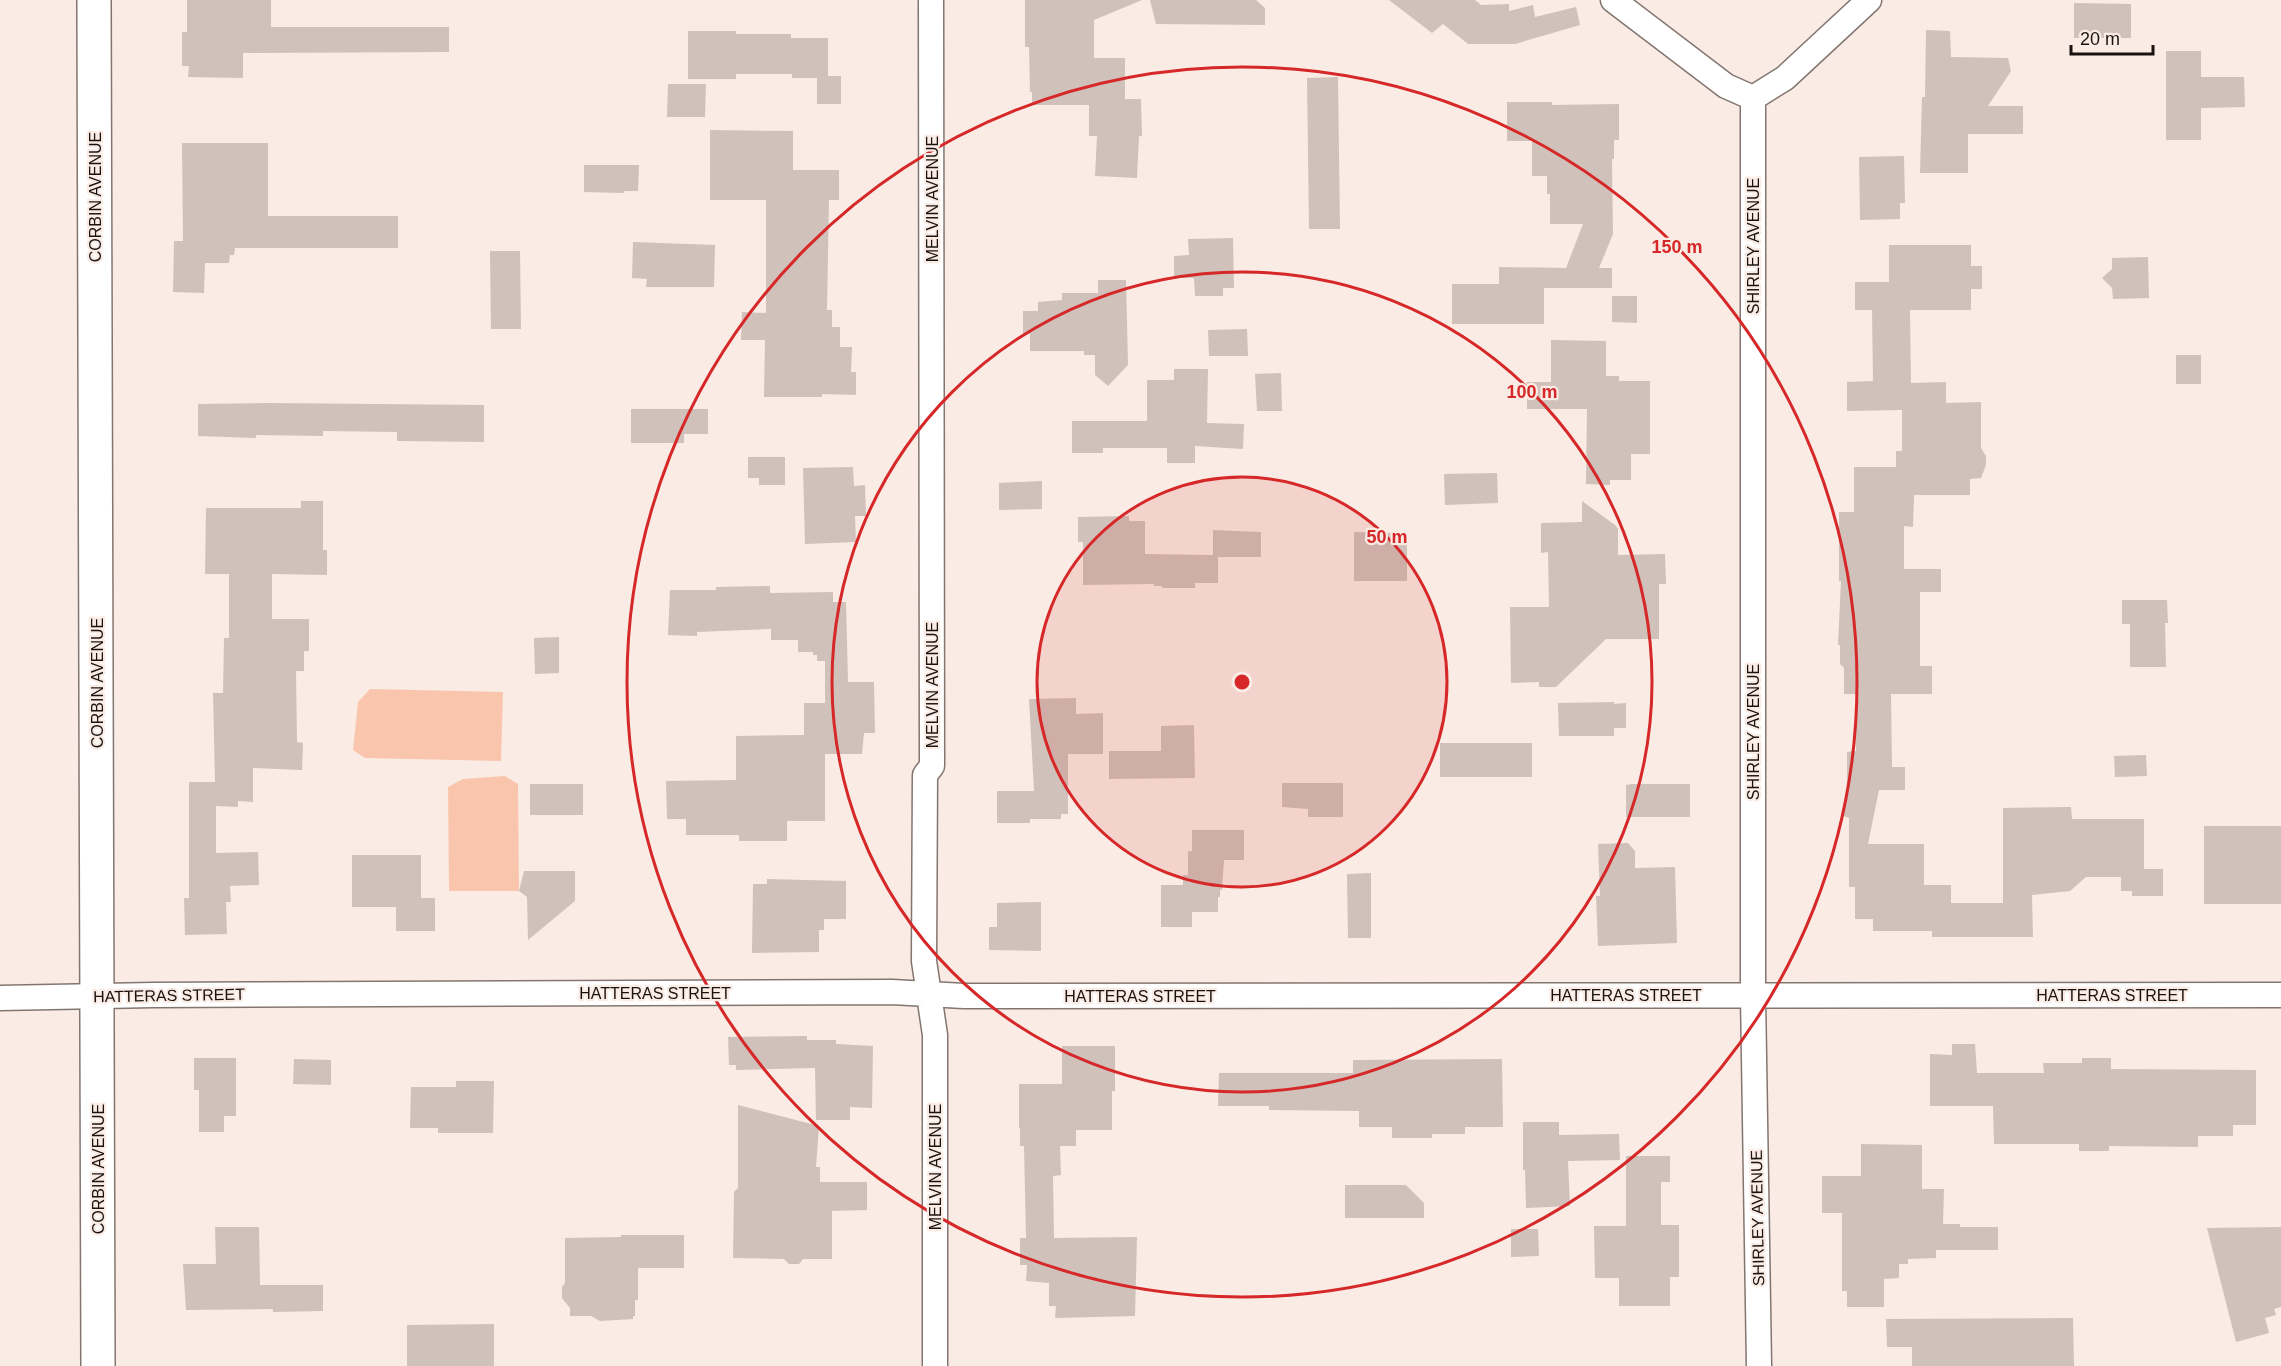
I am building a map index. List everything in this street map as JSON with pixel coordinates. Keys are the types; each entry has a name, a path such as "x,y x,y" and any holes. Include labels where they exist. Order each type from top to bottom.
{"main road":[{"name":"CORBIN AVENUE","path":"94,0 98,1366"}],"street":[{"name":"MELVIN AVENUE","path":"931,0 932,766 925,775 924,961 935,1035 935,1366"},
{"path":"1613,0 1726,86 1753,98 1785,78 1869,0"},
{"name":"SHIRLEY AVENUE","path":"1753,98 1753,995 1759,1366"},
{"name":"HATTERAS STREET","path":"0,998 928,993 964,996 2281,995"}],"shaded area":[{"path":"370,689 503,692 501,761 365,758 353,750 358,702"},
{"path":"505,776 518,784 519,891 449,891 448,787 463,779"}],"building":[{"path":"187,0 271,0 271,27 449,27 449,52 243,53 243,78 188,77 189,66 182,66 182,32 187,32"},
{"path":"1025,0 1142,0 1094,20 1094,58 1125,58 1125,99 1141,99 1142,136 1139,136 1137,178 1095,176 1097,136 1089,136 1089,105 1032,105 1029,47 1025,47"},
{"path":"1150,0 1256,0 1265,8 1265,25 1156,24"},
{"path":"1389,0 1475,0 1481,5 1509,4 1509,11 1533,5 1535,17 1576,7 1580,25 1515,44 1468,44 1443,24 1432,33"},
{"path":"2074,3 2131,4 2131,38 2074,38"},
{"path":"1926,30 1950,31 1951,57 2008,58 2011,71 1988,106 2023,106 2023,134 1968,134 1968,173 1920,173 1922,97 1925,97"},
{"path":"688,31 736,31 736,34 791,34 791,38 828,38 828,76 841,76 841,104 817,104 817,78 792,78 792,74 736,74 736,79 688,79"},
{"path":"2166,51 2201,51 2201,77 2244,77 2245,107 2201,108 2201,140 2166,140"},
{"path":"1338,77 1340,229 1309,229 1307,78"},
{"path":"668,84 706,84 705,117 667,117"},
{"path":"1507,102 1552,102 1552,105 1619,104 1619,140 1614,140 1614,159 1612,159 1613,234 1599,268 1612,268 1612,288 1544,288 1544,324 1452,324 1452,284 1499,284 1499,267 1566,268 1583,224 1550,224 1550,194 1547,194 1547,176 1532,176 1532,141 1507,141"},
{"path":"710,130 793,131 793,170 839,170 839,200 829,200 827,310 832,310 832,327 840,327 840,347 852,347 851,372 856,372 856,395 764,397 765,340 741,340 742,312 766,313 766,200 710,200"},
{"path":"182,143 268,143 268,216 398,216 398,248 235,248 234,255 230,255 229,263 205,263 204,293 173,292 174,241 183,241"},
{"path":"1904,156 1905,203 1900,203 1900,219 1860,220 1859,157"},
{"path":"584,165 639,165 638,191 584,192"},
{"path":"1233,238 1234,288 1223,288 1223,296 1195,296 1194,278 1174,278 1174,256 1189,255 1188,239"},
{"path":"633,242 715,245 714,287 646,287 647,279 632,278"},
{"path":"1889,245 1971,245 1971,266 1982,266 1982,289 1971,289 1971,310 1910,310 1911,383 1946,382 1946,403 1981,402 1981,448 1986,456 1986,465 1981,478 1970,479 1970,495 1914,495 1913,527 1904,526 1904,569 1941,569 1941,592 1920,592 1920,666 1932,666 1932,694 1891,694 1892,767 1905,767 1905,790 1879,790 1868,844 1924,844 1924,885 1951,885 1951,903 2003,903 2003,808 2071,807 2072,819 2144,819 2144,869 2163,869 2163,896 2132,896 2132,891 2121,891 2121,877 2086,877 2070,891 2032,895 2033,937 1932,937 1932,931 1873,931 1873,919 1855,919 1855,887 1849,887 1849,818 1841,815 1847,794 1847,752 1856,751 1856,694 1844,694 1844,668 1840,664 1840,645 1838,645 1841,581 1839,581 1839,512 1854,512 1854,467 1896,467 1896,451 1902,451 1902,410 1847,411 1847,382 1873,381 1872,310 1855,310 1855,282 1889,282"},
{"path":"490,251 520,251 521,329 491,329"},
{"path":"2148,257 2149,298 2113,299 2112,288 2102,278 2112,269 2112,258"},
{"path":"1098,280 1126,280 1128,365 1108,386 1095,375 1095,355 1084,355 1084,351 1030,351 1030,334 1023,334 1023,311 1038,311 1038,302 1062,300 1062,293 1098,293"},
{"path":"1612,296 1637,296 1637,323 1612,322"},
{"path":"1247,329 1248,356 1209,356 1208,330"},
{"path":"1551,340 1606,341 1606,376 1619,376 1619,381 1650,381 1650,454 1631,454 1631,480 1610,480 1610,485 1586,484 1587,409 1527,409 1527,382 1551,382"},
{"path":"2176,355 2201,355 2201,384 2176,384"},
{"path":"1174,369 1208,369 1207,423 1244,424 1243,449 1195,446 1195,463 1167,463 1167,448 1103,448 1103,453 1072,453 1072,421 1147,421 1147,380 1174,380"},
{"path":"1281,373 1282,411 1257,411 1255,374"},
{"path":"198,404 484,405 484,442 397,441 397,432 323,431 323,436 256,435 256,438 198,436"},
{"path":"631,409 708,409 708,434 684,434 684,443 631,443"},
{"path":"748,457 785,457 785,485 759,485 759,478 748,478"},
{"path":"853,467 854,486 865,485 866,516 855,516 856,542 805,544 803,468"},
{"path":"1497,473 1498,503 1445,505 1444,474"},
{"path":"1042,481 1042,509 999,510 999,483"},
{"path":"301,501 323,501 323,550 327,550 327,575 272,574 272,619 309,619 309,651 304,651 304,671 296,671 297,742 303,743 302,770 253,768 253,802 238,801 238,807 216,806 216,853 258,852 259,885 230,886 231,902 226,902 227,934 185,935 184,898 189,898 189,782 215,782 213,693 223,693 224,638 229,638 229,574 205,574 206,508 301,508"},
{"path":"1582,501 1618,529 1618,555 1665,554 1666,584 1659,584 1659,639 1606,639 1556,687 1539,687 1539,682 1511,683 1510,607 1549,607 1548,552 1541,553 1541,523 1582,522"},
{"path":"1129,516 1129,521 1145,521 1145,554 1213,555 1213,530 1261,532 1261,557 1218,557 1218,583 1195,583 1195,588 1162,588 1154,584 1083,585 1083,542 1078,542 1078,517"},
{"path":"1354,532 1407,533 1407,581 1354,581"},
{"path":"770,586 770,593 833,592 833,602 846,602 848,682 874,682 875,733 864,733 862,754 825,754 825,821 787,821 787,841 739,841 739,835 686,835 686,819 667,819 666,781 736,780 736,736 804,735 804,703 825,703 825,661 817,661 817,655 813,655 813,652 798,652 798,640 771,640 771,629 697,632 697,636 668,635 670,590 716,590 716,587"},
{"path":"2122,600 2167,600 2166,667 2130,667 2130,624 2122,624"},
{"path":"559,637 559,673 535,674 534,638"},
{"path":"1076,698 1076,714 1103,713 1103,754 1068,754 1068,814 1061,814 1061,819 1030,819 1030,823 997,823 997,791 1034,791 1029,699"},
{"path":"1614,702 1614,704 1626,703 1626,728 1614,728 1614,736 1559,736 1558,703"},
{"path":"1194,725 1195,778 1109,779 1109,751 1161,751 1161,726"},
{"path":"1440,743 1532,743 1532,777 1440,777"},
{"path":"2146,755 2147,776 2115,777 2114,756"},
{"path":"1282,783 1343,783 1343,817 1308,817 1308,809 1282,807"},
{"path":"530,784 583,784 583,815 530,815"},
{"path":"1690,784 1690,817 1626,817 1626,785"},
{"path":"2204,826 2281,826 2281,904 2204,904"},
{"path":"1192,830 1244,830 1244,860 1224,860 1218,912 1192,912 1192,927 1161,927 1161,885 1183,885 1183,875 1188,875 1188,851 1192,851"},
{"path":"1628,843 1635,851 1635,868 1675,867 1677,943 1598,946 1596,896 1600,896 1598,844"},
{"path":"352,855 421,855 421,898 435,898 435,931 396,931 396,907 352,907"},
{"path":"524,871 575,871 575,901 528,940 527,897 519,891"},
{"path":"1371,873 1371,938 1348,938 1347,874"},
{"path":"767,879 846,881 846,919 824,919 824,930 819,930 819,952 752,953 753,884 767,884"},
{"path":"1041,902 1041,951 989,950 989,927 997,927 997,903"},
{"path":"807,1036 807,1040 836,1040 836,1044 873,1046 872,1108 850,1107 850,1120 816,1120 815,1068 736,1070 736,1065 729,1065 728,1037"},
{"path":"1952,1044 1975,1044 1977,1073 2044,1073 2043,1063 2082,1063 2082,1058 2111,1058 2111,1069 2256,1070 2256,1125 2233,1125 2233,1136 2198,1136 2198,1147 2109,1146 2109,1151 2079,1151 2079,1144 1994,1144 1993,1106 1930,1106 1930,1054 1952,1055"},
{"path":"1062,1046 1115,1046 1115,1091 1112,1091 1112,1130 1076,1130 1076,1146 1060,1146 1061,1175 1053,1176 1054,1238 1137,1237 1135,1316 1055,1318 1056,1306 1049,1306 1049,1283 1026,1281 1027,1265 1020,1265 1020,1238 1026,1238 1024,1146 1020,1146 1019,1084 1062,1084"},
{"path":"194,1058 236,1058 236,1116 224,1116 224,1132 199,1132 199,1090 194,1090"},
{"path":"294,1059 331,1060 331,1085 293,1084"},
{"path":"1502,1059 1503,1127 1465,1127 1465,1134 1432,1134 1432,1138 1392,1138 1392,1127 1359,1127 1359,1111 1269,1110 1269,1106 1218,1106 1219,1073 1353,1073 1353,1060"},
{"path":"456,1081 494,1081 493,1133 438,1133 438,1128 410,1128 411,1087 456,1087"},
{"path":"738,1105 819,1126 816,1167 820,1167 820,1182 867,1182 867,1210 832,1211 832,1259 803,1259 799,1264 789,1264 784,1259 733,1258 734,1192 738,1188"},
{"path":"1523,1122 1559,1122 1559,1135 1619,1134 1620,1160 1568,1161 1570,1206 1526,1208"},
{"path":"1861,1144 1922,1145 1922,1189 1944,1189 1943,1224 1960,1224 1960,1227 1998,1227 1998,1250 1936,1250 1936,1258 1908,1259 1908,1264 1899,1264 1899,1278 1884,1279 1884,1307 1847,1307 1847,1291 1842,1291 1842,1213 1822,1213 1822,1176 1861,1176"},
{"path":"1626,1156 1670,1156 1670,1182 1661,1182 1661,1225 1679,1225 1679,1277 1670,1277 1670,1306 1619,1306 1619,1278 1595,1278 1594,1226 1626,1226"},
{"path":"1345,1185 1406,1185 1424,1203 1424,1218 1345,1218"},
{"path":"215,1227 259,1227 260,1285 323,1285 323,1311 186,1310 183,1264 216,1264"},
{"path":"2281,1227 2281,1307 2274,1309 2276,1315 2265,1318 2269,1333 2236,1342 2207,1228"},
{"path":"1511,1229 1538,1229 1539,1256 1511,1257"},
{"path":"621,1235 684,1235 684,1268 638,1268 638,1300 635,1300 633,1319 600,1321 591,1316 570,1316 570,1308 562,1298 562,1287 565,1283 565,1238 621,1237"},
{"path":"2073,1318 2074,1366 1912,1366 1912,1347 1887,1347 1886,1319"},
{"path":"494,1324 494,1366 407,1366 407,1325"}]}
